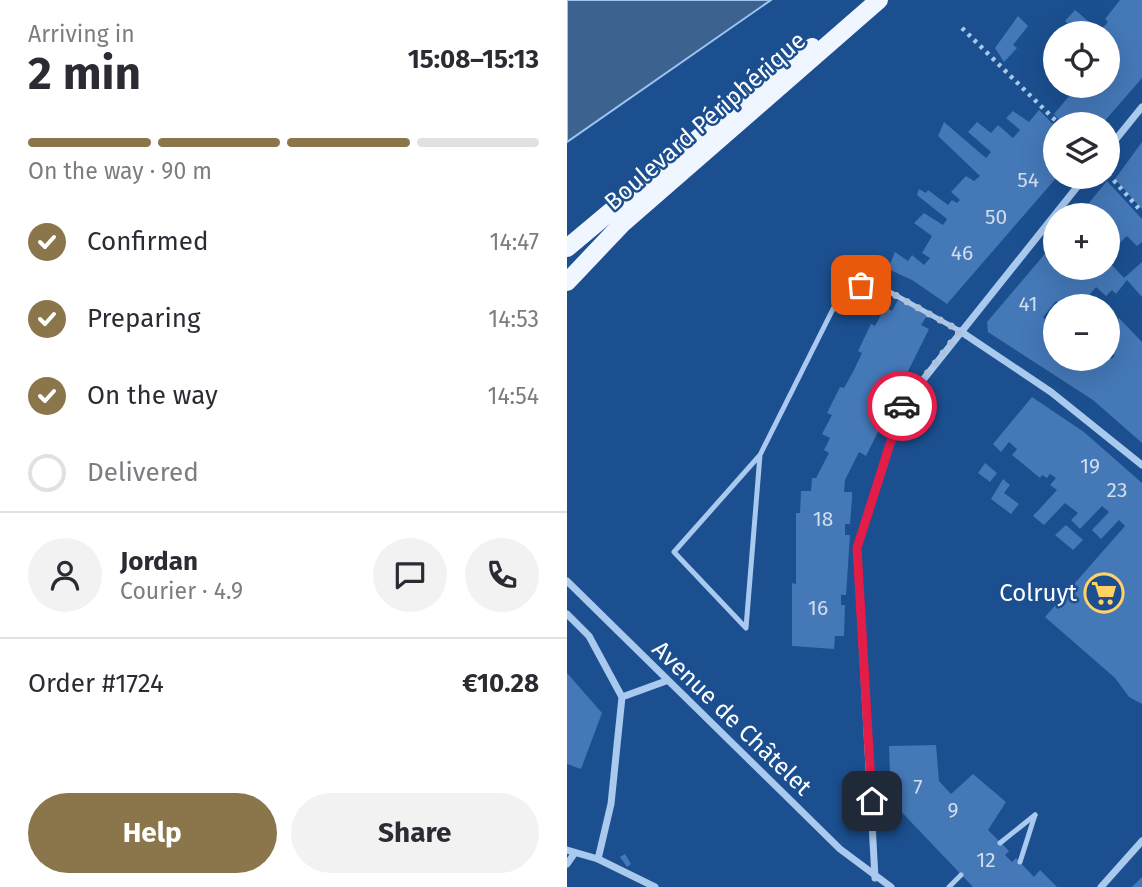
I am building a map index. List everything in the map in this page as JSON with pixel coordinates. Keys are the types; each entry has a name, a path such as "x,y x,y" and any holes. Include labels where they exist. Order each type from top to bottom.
{"main road":[{"path":"567,248 777,72 878,0"},
{"name":"Boulevard Périphérique","path":"567,282 622,225 878,0"}],"street":[{"path":"1120,134 1142,107"},
{"path":"870,887 875,878 866,673 857,548 903,405 1075,189"},
{"path":"960,331 1051,392 1142,465"},
{"name":"Avenue de Châtelet","path":"567,581 840,849 875,878 891,887"},
{"path":"567,614 589,636 622,697 611,804 598,859"},
{"path":"622,697 666,681"},
{"path":"1101,887 1142,841"},
{"path":"567,864 571,852 598,859 655,887"}],"lane":[{"path":"760,455 746,628 674,552 760,455 845,285 877,285 960,331"},
{"path":"1000,843 1035,816 1020,862"},
{"path":"949,887 961,875"}],"path":[{"path":"962,28 1047,112"},
{"path":"1120,187 1142,212"}],"water":[{"path":"567,0 771,0 567,142"}],"building":[{"path":"1120,0 1142,0 1142,78 1112,112 1056,112 1067,98 1120,98 1120,21 1105,19"},
{"path":"1075,10 1088,21 1065,21"},
{"path":"1018,16 1028,26 1013,45 1017,48 1004,62 995,48"},
{"path":"1039,110 1043,114 1043,189 1047,189 947,304 912,280 888,269 895,252 908,261 912,255 924,265 930,258 922,253 932,236 914,223 924,213 943,225 947,219 917,195 919,189 926,193 928,190 948,205 952,200 957,203 960,200 951,192 966,176 974,181 980,176 938,136 944,122 986,158 991,152 968,132 977,122 991,133 998,125 1013,138 1020,130 1006,118 1013,111 1029,122"},
{"path":"1142,142 1142,209 1120,185 1120,172"},
{"path":"1100,189 1114,189 1142,219 1142,242 1137,246 1127,236 1120,243 1120,203 1089,203"},
{"path":"1043,256 1043,280 1120,280 1120,274 1124,278 1142,262 1142,297 1127,280 1116,294 1112,290 1104,294 1096,287 1090,294 1043,294 1043,368 988,332 987,322"},
{"path":"898,300 928,314 921,325 929,329 866,456 859,452 845,480 844,492 852,492 852,498 850,524 845,524 845,535 850,535 846,595 841,595 841,605 845,605 844,636 835,636 834,649 792,646 792,583 796,584 796,513 800,513 801,491 811,491 812,478 816,478 829,453 824,450 830,438 822,434 832,415 827,413 840,387 844,388 854,370 862,353 858,351 871,324 875,326 885,307 892,311"},
{"path":"1120,319 1142,342 1142,443 1093,400 1048,371 1120,371"},
{"path":"1032,397 1084,432 1142,483 1142,704 1129,697 1115,678 1045,617 1125,526 1119,520 1101,539 1092,530 1109,512 1102,506 1080,529 1071,520 1078,513 1065,503 1044,525 1033,516 1057,490 1050,485 1056,478 1050,474 1047,478 1042,475 1040,478 1012,455 1017,449 1009,442 1001,452 993,444"},
{"path":"985,463 997,473 990,482 978,473"},
{"path":"1003,479 1010,485 1004,493 1019,504 1011,514 991,499"},
{"path":"1066,525 1083,540 1073,550 1055,535"},
{"path":"567,673 602,713 581,769 567,764"},
{"path":"936,745 939,781 951,794 973,774 1006,802 988,830 1009,851 1005,855 1012,862 1016,858 1034,877 1040,870 1057,887 973,887 891,801 889,746"},
{"path":"625,854 631,864 627,867 620,857"},
{"path":"1142,877 1142,887 1132,887"}],"way so far":[{"path":"861,285 877,285 960,331 902,406"}],"place":[{"name":"Colruyt","path":"1104,593"}],"route":[{"path":"872,801 857,548 902,406"}]}
